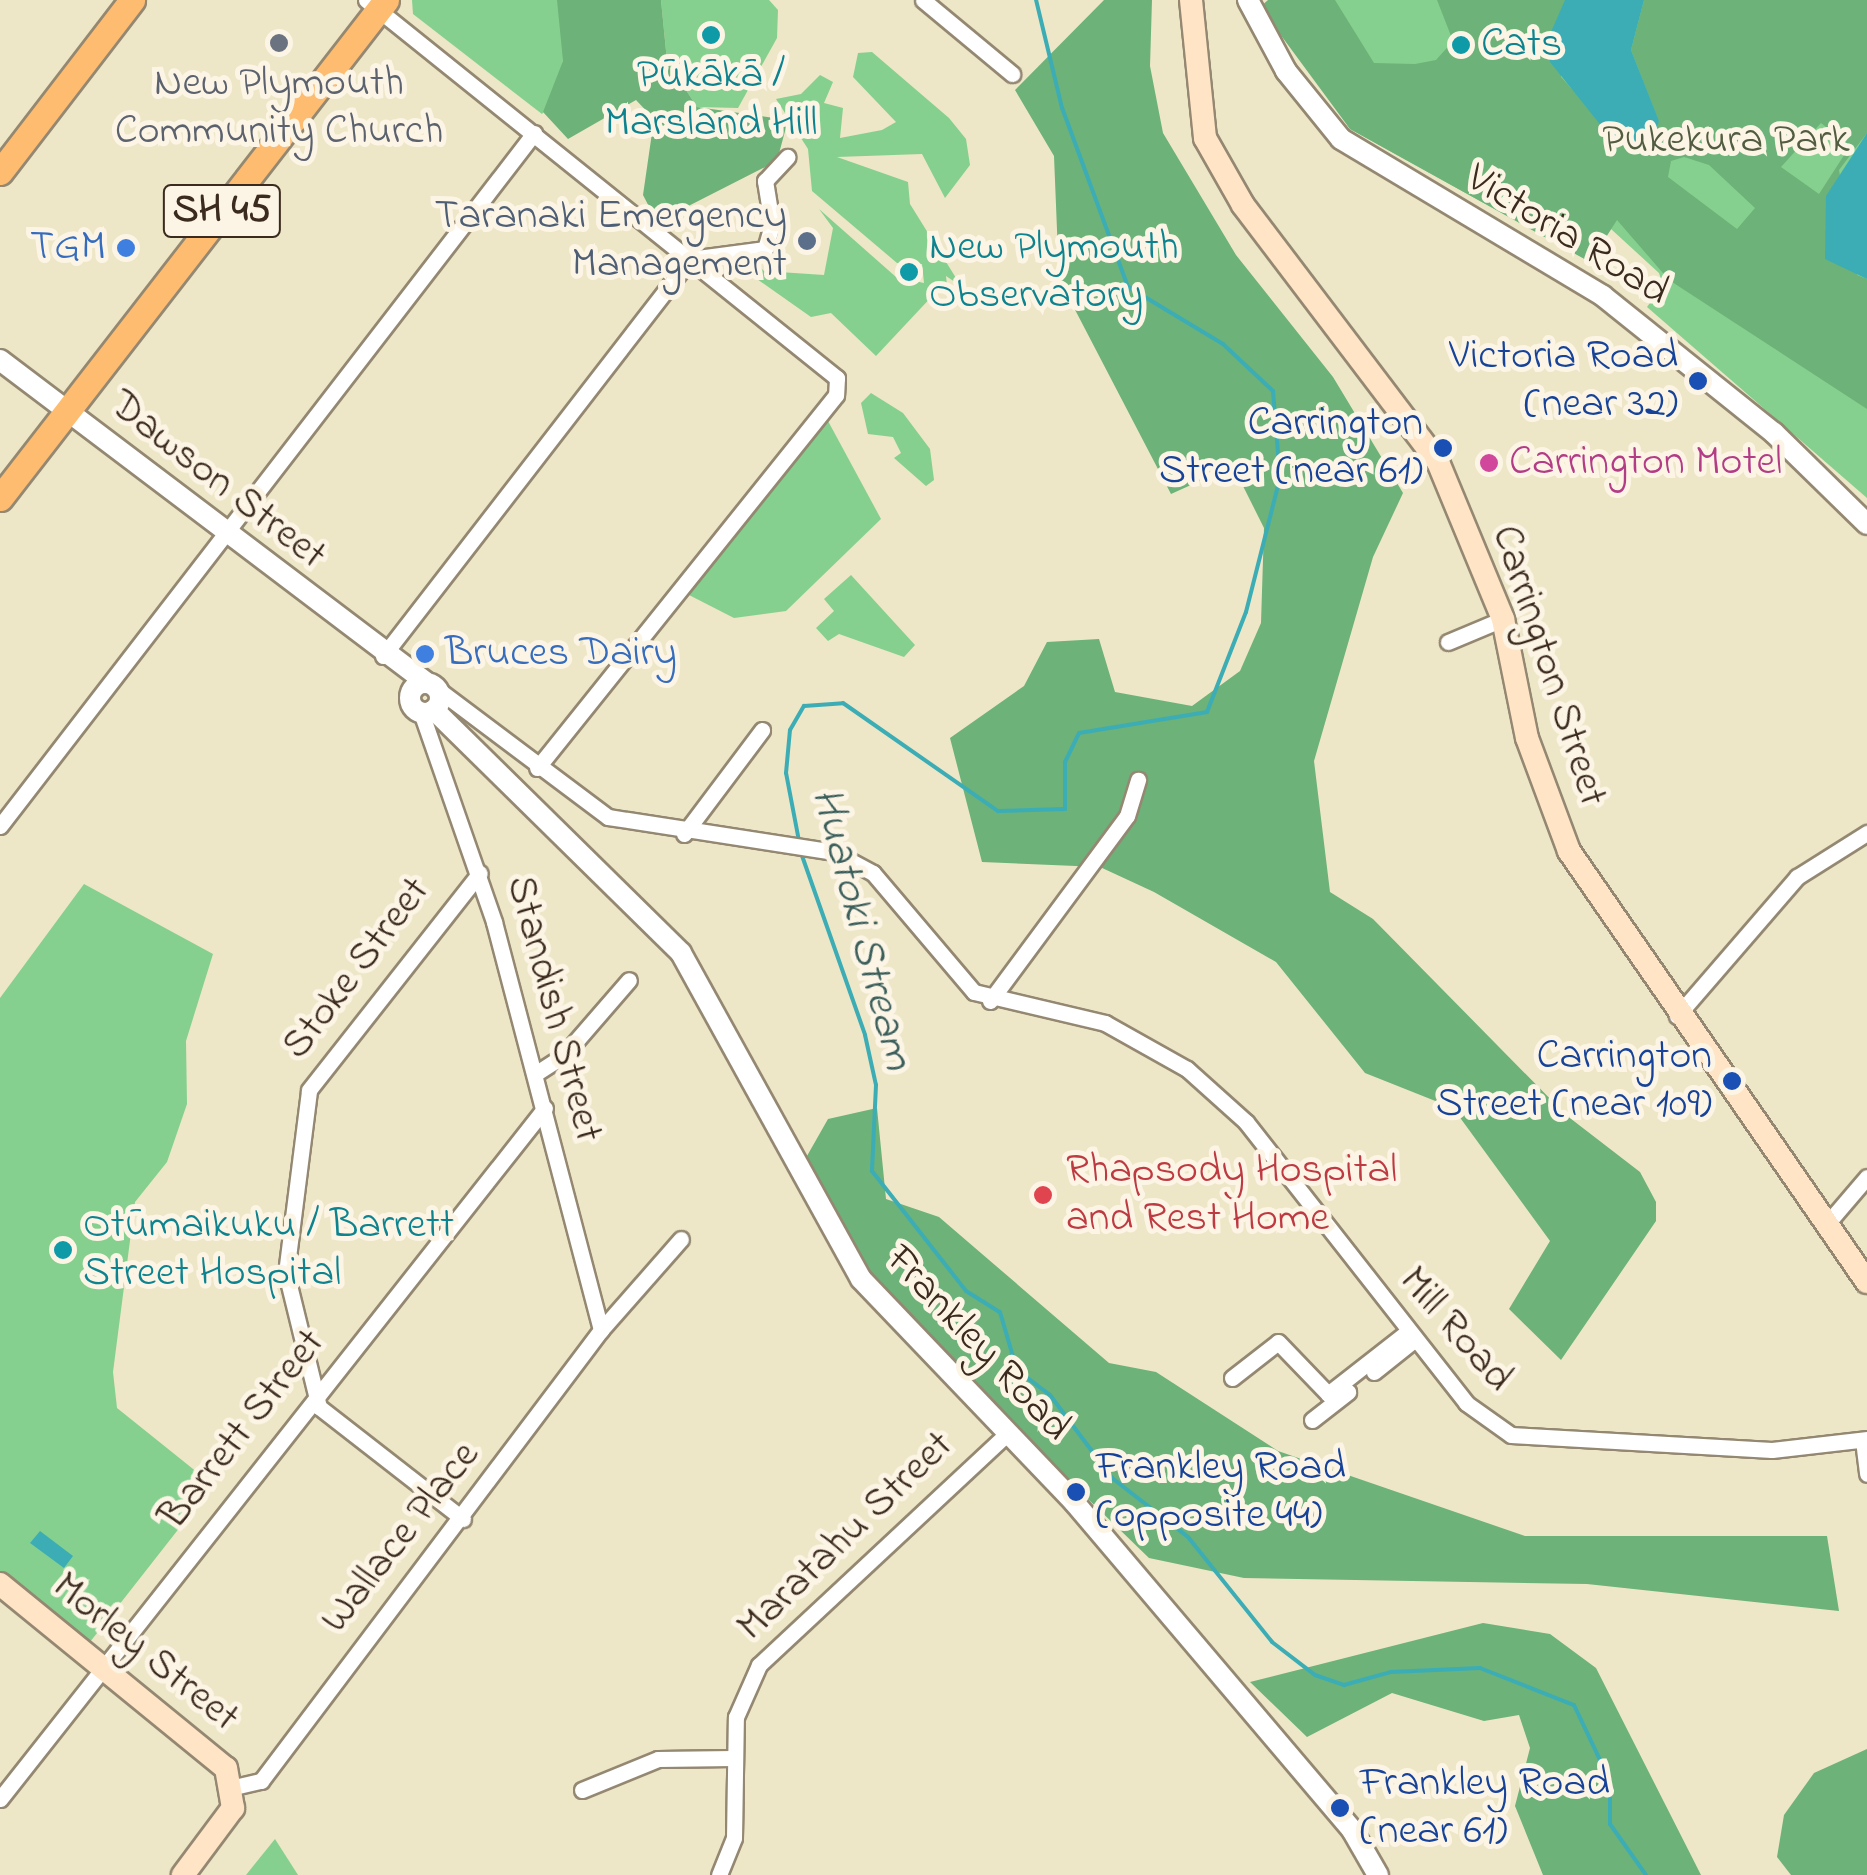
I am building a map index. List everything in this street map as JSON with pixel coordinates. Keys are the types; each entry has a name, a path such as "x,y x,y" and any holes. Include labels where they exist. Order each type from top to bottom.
{"main road":[{"path":"0,172 132,0"},
{"name":"Carrington Street","path":"1191,0 1205,138 1243,205 1418,424 1502,619 1553,814 1588,886 1867,1282"},
{"name":"SH 45","path":"0,498 377,4"},
{"name":"Morley Street","path":"0,1584 204,1742 234,1787"},
{"path":"183,1875 227,1818 234,1787"}],"street":[{"path":"924,0 1012,74"},
{"name":"Victoria Road","path":"1248,0 1286,71 1341,139 1603,296 1774,433 1867,524"},
{"path":"377,4 837,378 836,395 537,768"},
{"path":"0,826 534,133"},
{"path":"386,658 690,259 766,249 772,224 765,180 786,157"},
{"name":"Dawson Street","path":"0,360 386,658 519,797"},
{"path":"1448,642 1502,619"},
{"path":"428,700 479,724 616,820 791,850 834,852 873,872 990,1001 1127,816 1138,780"},
{"name":"Standish Street","path":"428,700 535,1074 601,1330"},
{"path":"684,834 762,730"},
{"name":"Frankley Road","path":"519,797 680,953 861,1279 1008,1432 1340,1815 1378,1875"},
{"path":"1677,1016 1797,877 1867,833"},
{"name":"Stoke Street","path":"463,1519 319,1407 286,1273 309,1090 480,874"},
{"path":"535,1074 564,1054 629,980"},
{"name":"Mill Road","path":"990,1001 1105,1022 1186,1069 1246,1122 1466,1402 1530,1440 1648,1437 1772,1450 1865,1439"},
{"name":"Barrett Street","path":"0,1799 315,1393 544,1108"},
{"path":"1826,1225 1867,1177"},
{"name":"Wallace Place","path":"234,1787 261,1781 463,1519 601,1330 682,1239"},
{"path":"1232,1378 1278,1342 1328,1394 1411,1336"},
{"path":"1312,1420 1411,1336"},
{"name":"Maratahu Street","path":"719,1875 734,1838 733,1758 742,1701 773,1648 1008,1432"},
{"path":"1865,1439 1867,1474"},
{"path":"582,1790 658,1759 733,1758"}],"green space":[{"path":"412,0 565,0 562,87 542,114 413,14"},
{"path":"557,0 661,0 667,61 697,107 788,120 777,161 657,222 643,195 654,119 636,100 568,139 543,112 563,61"},
{"path":"661,0 769,0 778,10 777,38 738,108 697,107 667,61"},
{"path":"1104,0 1152,0 1150,66 1163,133 1236,255 1333,377 1403,493 1373,557 1314,761 1330,892 1373,919 1566,1115 1640,1172 1656,1202 1656,1221 1561,1360 1509,1309 1550,1241 1453,1108 1365,1073 1276,962 1154,892 1100,867 982,862 950,738 1024,686 1047,642 1099,639 1115,692 1192,706 1240,671 1261,623 1264,528 1233,466 1171,494 1059,279 1054,156 1015,90"},
{"name":"Pukekura Park","path":"1268,0 1867,0 1867,498 1647,307 1663,285 1659,273 1611,229 1590,262 1350,129"},
{"name":"Pukekura Park","path":"1268,0 1335,0 1374,63 1415,64 1436,60 1453,41 1437,0 1565,0 1561,77 1588,107 1659,122 1631,50 1644,0 1867,0 1867,133 1839,170 1857,275 1867,279 1867,409 1669,280 1617,220 1590,262 1350,129 1260,7","holes":["1821,123 1850,146 1819,194 1781,167","1684,157 1709,165 1755,208 1737,229 1668,177 1671,161"]},
{"path":"872,52 949,118 966,139 970,165 945,198 922,154 837,157 908,182 910,204 961,286 946,276 948,294 936,292 876,356 831,313 811,317 740,267 708,262 749,256 764,271 824,275 833,228 819,209 896,277 924,283 922,264 897,263 812,191 808,149 776,99 801,94 820,75 833,82 824,103 843,108 840,138 882,130 896,122 853,77 858,53"},
{"path":"871,393 903,413 930,449 934,480 926,486 894,458 901,453 893,437 868,434 861,403"},
{"path":"828,421 881,519 786,611 734,618 689,595"},
{"path":"851,575 915,645 904,657 839,634 828,641 816,628 834,611 824,599"},
{"name":"Otūmaikuku / Barrett Street Hospital","path":"84,884 213,954 186,1041 187,1104 167,1162 135,1202 113,1372 117,1408 213,1485 90,1642 0,1575 0,998"},
{"path":"877,1108 886,1199 939,1217 1109,1363 1156,1372 1278,1451 1525,1536 1827,1536 1839,1611 1587,1584 1244,1578 1149,1558 859,1277 803,1163 828,1119"},
{"path":"1483,1623 1550,1634 1596,1668 1701,1875 1543,1875 1515,1806 1530,1748 1519,1715 1484,1721 1392,1693 1307,1737 1250,1682"},
{"path":"1867,1749 1867,1875 1791,1875 1777,1857 1784,1815 1814,1773"},
{"path":"275,1839 298,1875 246,1875"}],"water":[{"path":"1565,0 1644,0 1631,50 1659,121 1650,147 1615,143 1550,62 1547,41"},
{"path":"1867,133 1867,279 1825,259 1826,196"},
{"path":"40,1531 73,1556 64,1568 30,1543"}],"waterway":[{"name":"Huatoki Stream","path":"799,841 786,773 790,730 804,706 843,703 998,811 1065,809 1065,762 1079,733 1207,712 1246,612 1280,478 1273,391 1223,344 1128,287 1062,108 1036,0"},
{"name":"Huatoki Stream","path":"800,850 865,1035 876,1085 872,1171 966,1291 1000,1312 1017,1370 1050,1395 1112,1478 1188,1537 1272,1642 1315,1675 1344,1685 1391,1672 1480,1668 1574,1705 1610,1781 1610,1824 1646,1875"}],"place":[{"name":"Pūkākā / Marsland Hill","path":"711,35"},
{"name":"New Plymouth Community Church","path":"279,43"},
{"name":"Cats","path":"1461,45"},
{"name":"Taranaki Emergency Management","path":"807,241"},
{"name":"TGM","path":"126,248"},
{"name":"New Plymouth Observatory","path":"909,272"},
{"name":"Victoria Road (near 32)","path":"1698,381"},
{"name":"Carrington Street (near 61)","path":"1443,448"},
{"name":"Carrington Motel","path":"1489,463"},
{"name":"Bruces Dairy","path":"425,654"},
{"name":"Carrington Street (near 109)","path":"1732,1081"},
{"name":"Rhapsody Hospital and Rest Home","path":"1043,1195"},
{"name":"Otūmaikuku / Barrett Street Hospital","path":"63,1250"},
{"name":"Frankley Road (opposite 44)","path":"1076,1492"},
{"name":"Frankley Road (near 61)","path":"1340,1808"}]}
